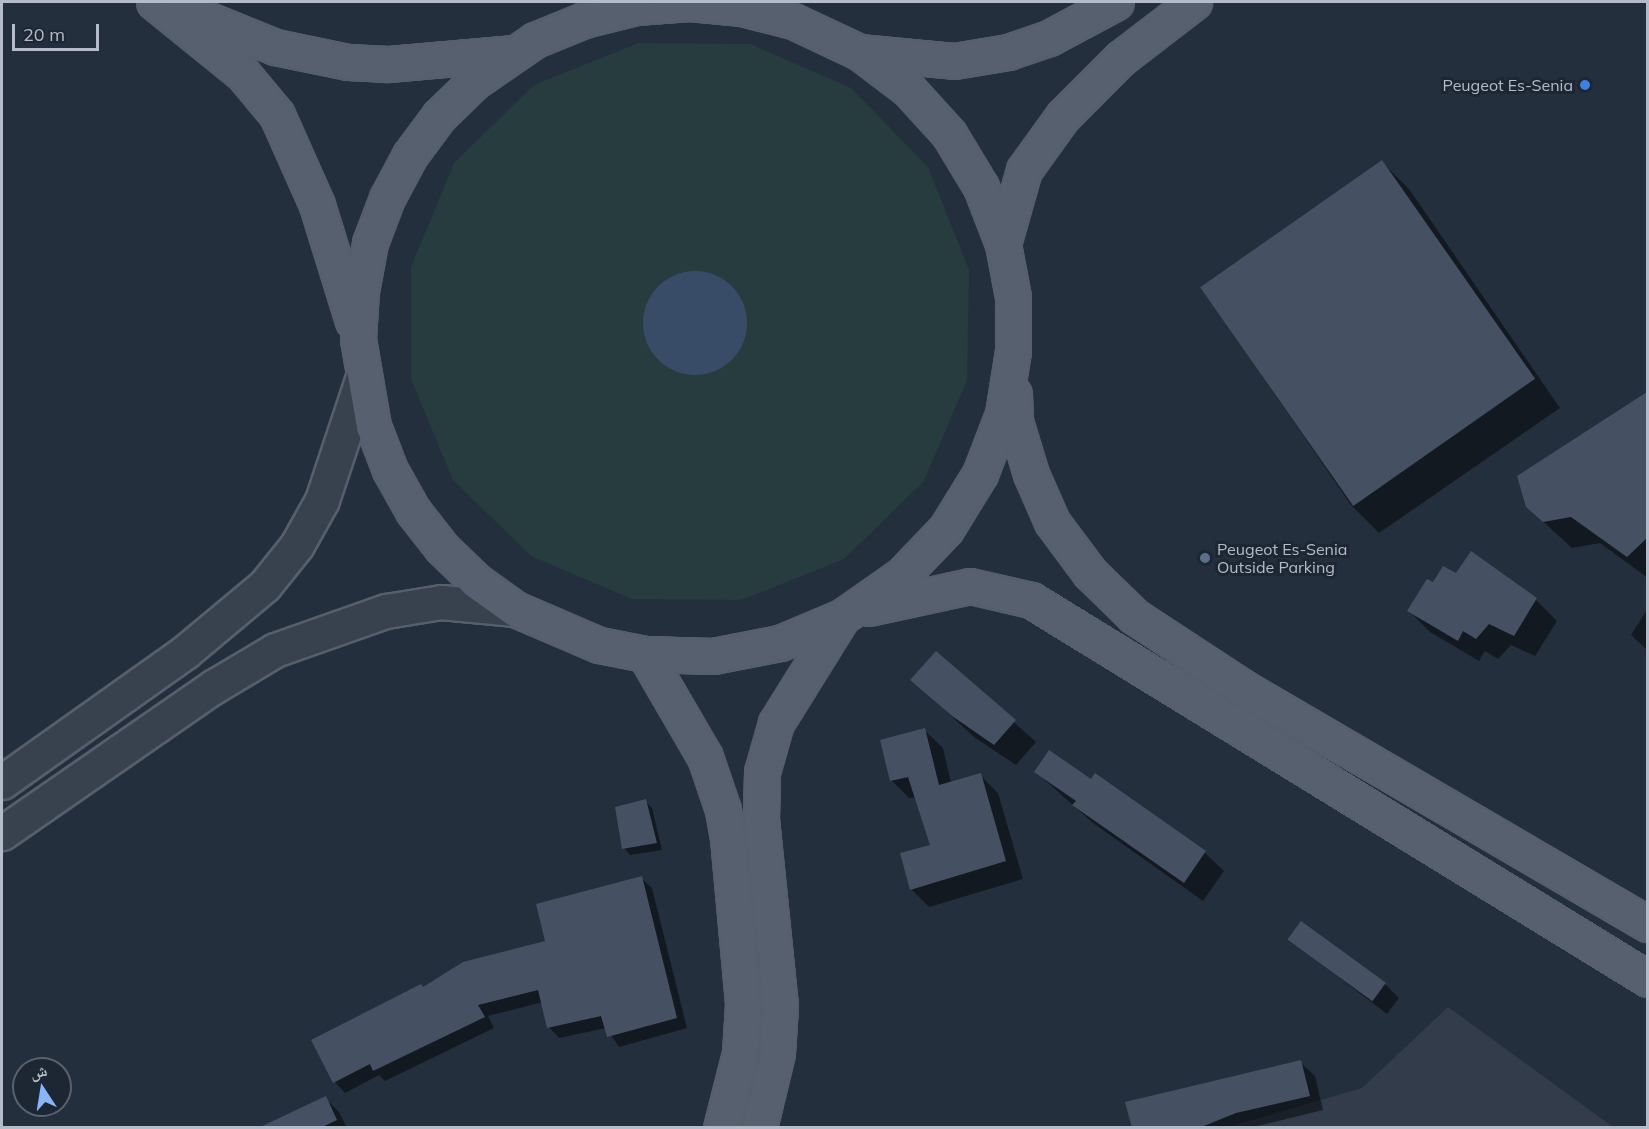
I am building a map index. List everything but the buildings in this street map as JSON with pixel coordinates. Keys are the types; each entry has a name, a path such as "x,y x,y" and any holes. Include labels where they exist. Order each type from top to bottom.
{"main road":[{"path":"154,2 243,74 277,115 317,205 358,339"},
{"path":"164,2 275,47 348,62 388,64 524,46 558,2"},
{"path":"760,2 793,21 859,52 908,89 949,134 981,187 1003,244 1012,297 1015,421 1030,474 1052,522 1090,573 1134,616 1242,687 1647,924"},
{"path":"859,52 954,61 1008,52 1049,38 1116,2"},
{"path":"1003,244 1024,170 1063,116 1120,58 1194,2"},
{"path":"793,21 742,8 668,5 636,7 584,20 524,46 474,82 439,116 405,163 387,198 370,243 361,291 358,339 362,380 377,437 413,511 450,556 515,609 599,645 645,654 713,656 780,643 846,615 970,586 1030,600 1647,979"},
{"path":"759,1128 777,1053 780,1006 761,820 762,772 776,723 846,615 902,575 946,529 975,483 1003,414 1013,351"},
{"path":"645,654 705,757 726,829 744,1004 738,1064 721,1128"}],"street":[{"path":"2,782 185,652 265,585 297,545 322,500 362,380"},
{"path":"2,833 213,687 275,650 324,630 386,610 441,602 515,609"}],"shaded area":[{"path":"1448,1007 1613,1127 1228,1127 1362,1088"}],"green space":[{"path":"639,43 750,44 851,88 928,167 969,270 967,380 924,481 844,559 741,600 632,599 531,556 453,480 411,379 411,267 454,163 534,85"}],"water":[{"path":"695,271 715,275 732,286 743,303 747,323 743,343 732,360 715,371 695,375 675,371 658,360 647,343 643,323 647,303 658,286 675,275"}],"place":[{"name":"Peugeot Es-Senia","path":"1585,85"},
{"name":"Peugeot Es-Senia Outside Parking","path":"1205,558"}]}
